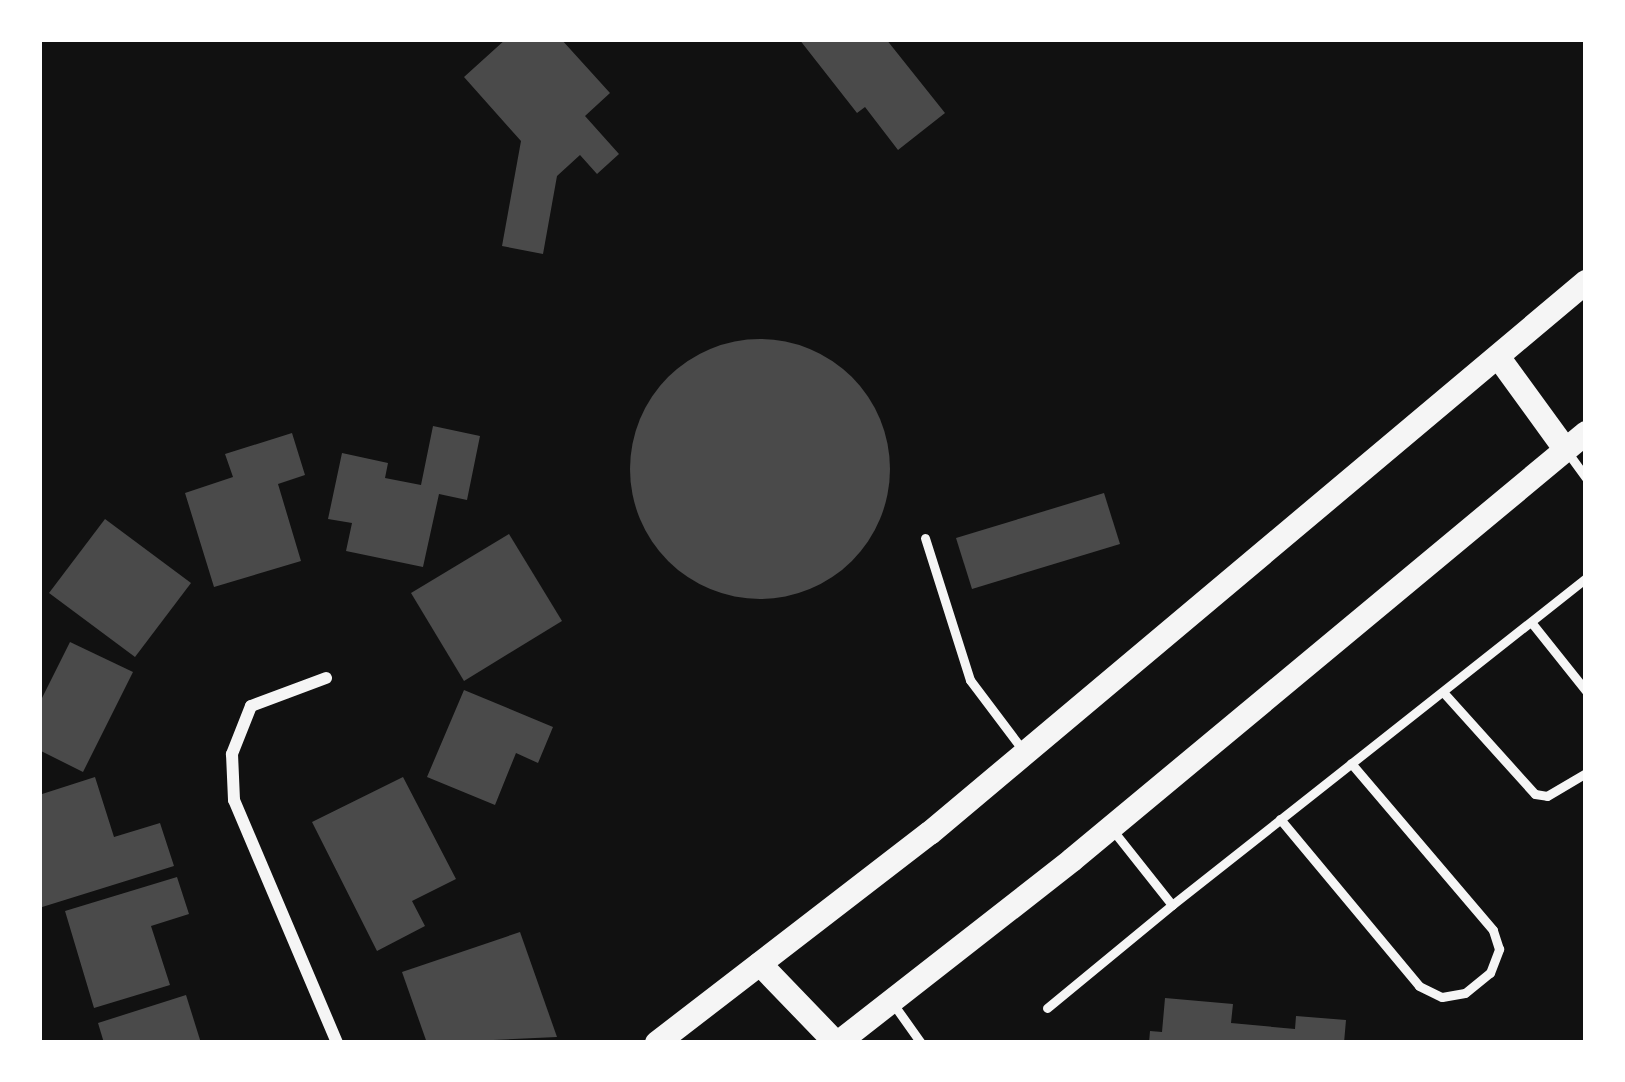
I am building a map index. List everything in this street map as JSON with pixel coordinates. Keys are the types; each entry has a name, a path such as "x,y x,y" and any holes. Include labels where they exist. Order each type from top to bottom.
{"main road":[{"path":"657,1043 760,964 1586,282"},
{"path":"1499,358 1565,449"},
{"path":"760,964 837,1043 1111,828 1586,433"}],"street":[{"path":"326,678 251,706 232,754 234,800 337,1043"}],"lane":[{"path":"1565,449 1586,478"},
{"path":"925,538 970,680 1022,749"},
{"path":"1047,1008 1586,578"},
{"path":"1531,622 1586,691"},
{"path":"1442,692 1535,794 1547,796 1586,773"},
{"path":"1280,819 1419,986 1442,997 1466,993 1490,973 1499,949 1493,930 1352,763"},
{"path":"1111,828 1172,905"},
{"path":"891,1001 921,1043"}],"building":[{"path":"506,39 561,39 610,93 585,116 619,154 597,174 580,155 557,176 543,254 502,246 521,141 464,77"},
{"path":"799,39 886,39 945,113 898,150 865,107 857,113"},
{"path":"760,339 810,349 852,377 880,419 890,469 880,519 852,561 810,589 760,599 710,589 668,561 640,519 630,469 640,419 668,377 710,349"},
{"path":"433,426 480,436 467,500 439,494 423,567 346,551 352,523 328,519 342,453 388,463 385,478 421,485"},
{"path":"292,433 305,475 278,484 301,561 214,587 185,493 233,477 225,454"},
{"path":"1104,493 1120,544 972,589 956,538"},
{"path":"105,519 191,583 135,657 49,593"},
{"path":"509,534 562,621 464,681 411,593"},
{"path":"70,642 133,672 83,772 39,750 39,704"},
{"path":"464,690 553,727 538,763 516,753 495,805 427,777"},
{"path":"95,777 114,837 160,823 174,866 39,908 39,795"},
{"path":"403,777 456,879 412,901 425,926 377,951 312,822"},
{"path":"177,877 189,914 151,926 170,985 94,1008 65,911"},
{"path":"520,932 557,1037 427,1043 402,972"},
{"path":"186,995 201,1043 104,1043 98,1023"},
{"path":"1165,998 1233,1004 1231,1023 1295,1029 1296,1016 1346,1020 1344,1043 1149,1043 1150,1031 1162,1032"}]}
